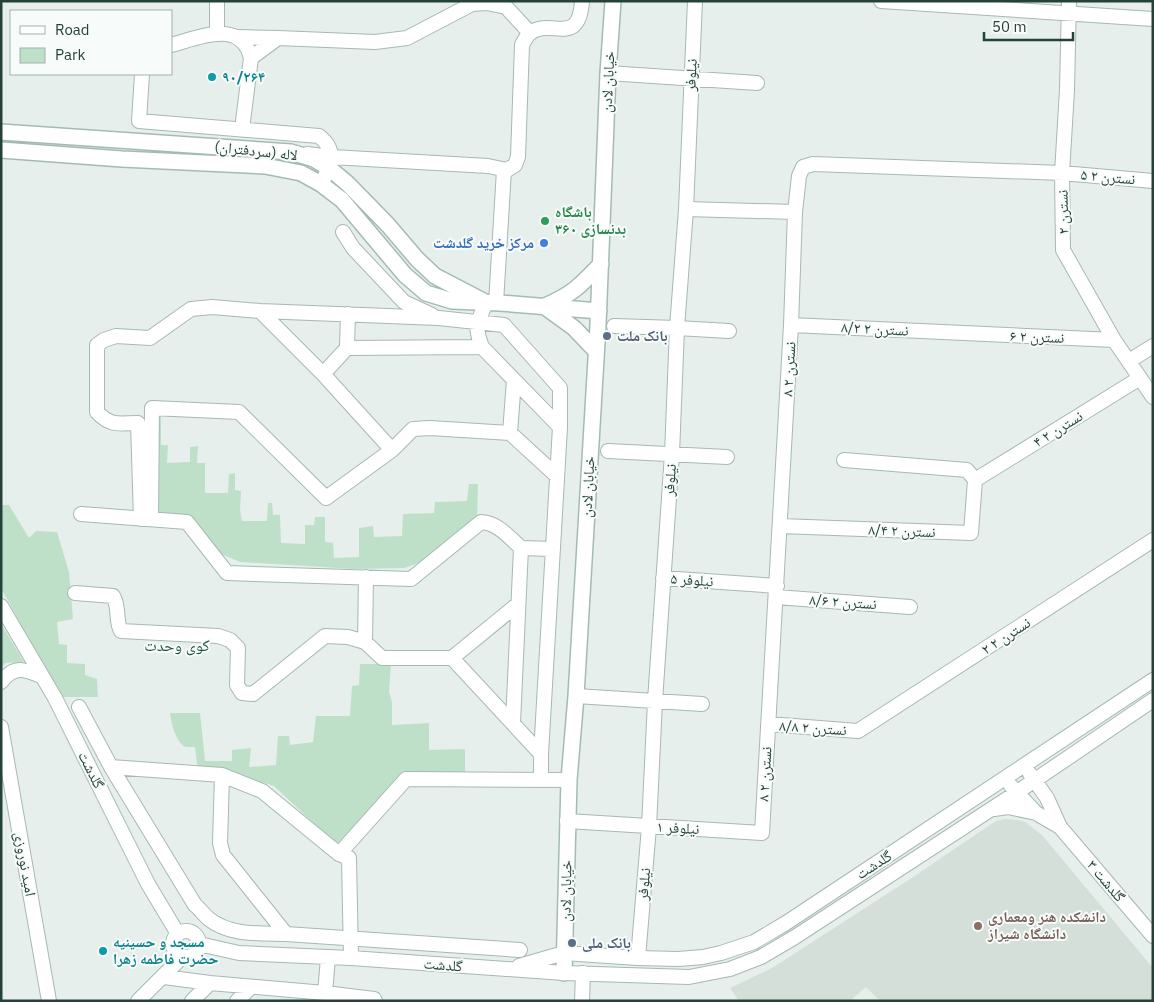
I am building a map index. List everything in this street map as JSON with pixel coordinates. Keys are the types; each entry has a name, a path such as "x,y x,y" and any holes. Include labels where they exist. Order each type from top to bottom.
{"street":[{"path":"217,1 217,33"},
{"path":"330,163 488,166 505,170 515,165 518,157 522,44 530,34 542,29 569,28 578,21 582,1"},
{"name":"خیابان لادن","path":"564,973 569,780 576,696 599,311 608,73 613,1"},
{"name":"نیلوفر","path":"638,958 649,827 655,701 672,454 677,328 686,208 695,1"},
{"path":"881,1 1069,7 1153,19"},
{"path":"172,44 217,33 238,37 374,42 407,38 451,16 471,3 487,3 506,7 530,34"},
{"name":"نسترن ۲","path":"1069,7 1062,173 1063,250 1114,340 1153,397"},
{"path":"238,37 246,46 251,58 242,129"},
{"path":"251,58 278,38"},
{"path":"608,73 756,83"},
{"path":"142,75 139,122 314,134 327,144 330,163 322,184"},
{"name":"لاله (سردفتران)","path":"1,132 291,152 330,163 417,259 435,276 494,303"},
{"path":"122,140 122,159"},
{"name":"لاله (سردفتران)","path":"1,150 122,159 265,166 302,173 322,184 342,200 404,275 426,293 452,301 599,311"},
{"name":"۸ نسترن ۲","path":"762,833 792,325 795,212 798,176 803,167 813,164 1062,173"},
{"path":"505,170 494,303 478,323 476,332 482,347 560,427"},
{"name":"۵ نسترن ۲","path":"1062,173 1153,181"},
{"path":"686,208 795,212"},
{"path":"343,232 353,248 404,302 439,318"},
{"path":"353,248 370,234"},
{"path":"544,306 565,297 578,288 601,264"},
{"path":"544,306 574,328 596,351"},
{"path":"146,519 138,423 113,423 105,421 97,412 97,345 104,340 116,336 150,338 191,309 212,307 260,311 439,318 504,325 560,388 560,427 541,780"},
{"path":"260,311 323,374 392,450"},
{"path":"323,374 347,348 348,314"},
{"name":"۸/۲ نسترن ۲","path":"792,325 959,334"},
{"path":"614,326 729,331"},
{"name":"۶ نسترن ۲","path":"959,334 1114,340"},
{"path":"1130,361 1153,346"},
{"path":"347,348 482,347"},
{"name":"۴ نسترن ۲","path":"975,480 1140,378"},
{"path":"510,433 514,380"},
{"path":"146,519 152,408 239,412 326,498 392,450 413,429 430,428 510,433 557,476"},
{"path":"608,451 727,457"},
{"path":"844,460 967,470 975,480"},
{"name":"۸/۴ نسترن ۲","path":"780,526 971,533 975,480"},
{"path":"81,514 186,522 227,572 411,579 481,522 490,523 501,530 521,548 553,549"},
{"name":"۲ نسترن ۲","path":"858,731 1153,540"},
{"path":"513,723 521,548"},
{"path":"365,642 366,577"},
{"name":"۵ نیلوفر","path":"663,578 721,582 776,591"},
{"name":"۸/۶ نسترن ۲","path":"776,591 910,607"},
{"path":"75,593 113,596 117,603 121,631 218,636 230,640 238,648 237,685 242,692 253,694 325,636 348,637 365,642 382,658 452,658 518,604"},
{"name":"گلدشت","path":"1,606 55,698 148,884 178,934"},
{"path":"452,658 541,754"},
{"path":"1,682 9,673 18,669 30,671 41,676"},
{"name":"گلدشت","path":"564,952 678,959 721,953 754,942 1153,680"},
{"path":"576,696 702,704"},
{"name":"گلدشت","path":"199,944 239,953 351,958 564,973 689,977 730,969 761,957 795,937 991,810 1153,700"},
{"path":"79,706 111,767 195,905 209,920 244,933 351,938 520,950"},
{"name":"۸/۸ نسترن ۲","path":"768,724 858,731"},
{"name":"امید نوروزی","path":"1,728 49,1001"},
{"path":"1024,766 1048,798 1060,827"},
{"path":"111,767 222,775 262,791 339,854 349,858 351,958"},
{"path":"1048,798 1047,788 1052,777 1053,768"},
{"path":"222,775 220,843 222,855 286,934"},
{"path":"1006,778 1016,793 1036,813 1060,827"},
{"path":"339,854 406,779 569,780"},
{"path":"991,810 1008,807 1036,813"},
{"name":"۱ نیلوفر","path":"567,822 762,833"},
{"name":"گلدشت ۳","path":"1060,827 1153,936"},
{"path":"786,922 795,937"},
{"path":"138,1001 164,977 182,956 194,954 199,944 198,940 194,934 186,931 178,934 174,940 174,948 182,956"},
{"path":"508,969 564,952"},
{"path":"325,993 328,958"},
{"path":"582,1001 583,973"},
{"path":"164,977 325,993 374,999 375,1001"},
{"path":"192,1001 210,982"},
{"path":"237,1001 251,987"}],"shaded area":[{"name":"دانشکده هنر‌ ومعماری دانشگاه شیراز","path":"1005,819 1025,822 1042,835 1153,968 1153,1001 880,1001 866,987 850,1001 739,1001 730,988 772,968 996,821"}],"green space":[{"path":"155,414 161,414 161,445 168,445 167,463 190,462 190,447 198,446 197,463 205,463 205,493 228,493 229,474 235,473 235,490 241,491 240,510 242,521 267,521 268,503 272,503 273,515 280,515 281,543 305,544 305,525 314,525 315,517 325,517 325,542 333,543 334,558 359,557 359,528 373,526 374,537 402,536 403,514 434,513 435,502 467,501 469,484 478,484 477,520 427,560 404,568 354,569 240,562 219,553 190,518 154,516"},
{"path":"1,505 9,505 29,538 36,531 57,532 69,572 73,619 57,622 59,644 67,645 67,663 85,664 85,675 97,679 98,697 60,697 1,588"},
{"path":"1,624 24,662 5,663 1,668"},
{"path":"360,664 391,664 389,692 392,702 392,725 429,723 429,750 465,749 465,775 405,773 338,846 274,786 227,772 198,770 195,747 182,745 175,732 170,713 200,713 205,761 232,761 232,750 251,748 249,767 276,765 278,736 289,736 290,745 313,742 316,716 350,716 352,686 359,685"}],"place":[{"name":"۹۰/۲۶۴","path":"212,77"},
{"name":"باشگاه بدنسازی ۳۶۰","path":"545,221"},
{"name":"مرکز خرید گلدشت","path":"544,243"},
{"name":"بانک ملت","path":"607,336"},
{"name":"دانشکده هنر‌ ومعماری دانشگاه شیراز","path":"978,926"},
{"name":"بانک ملی","path":"572,943"},
{"name":"مسجد و حسینیه حضرت فاطمه زهرا","path":"103,951"}],"district":[{"name":"کوی وحدت","path":"177,645"}]}
